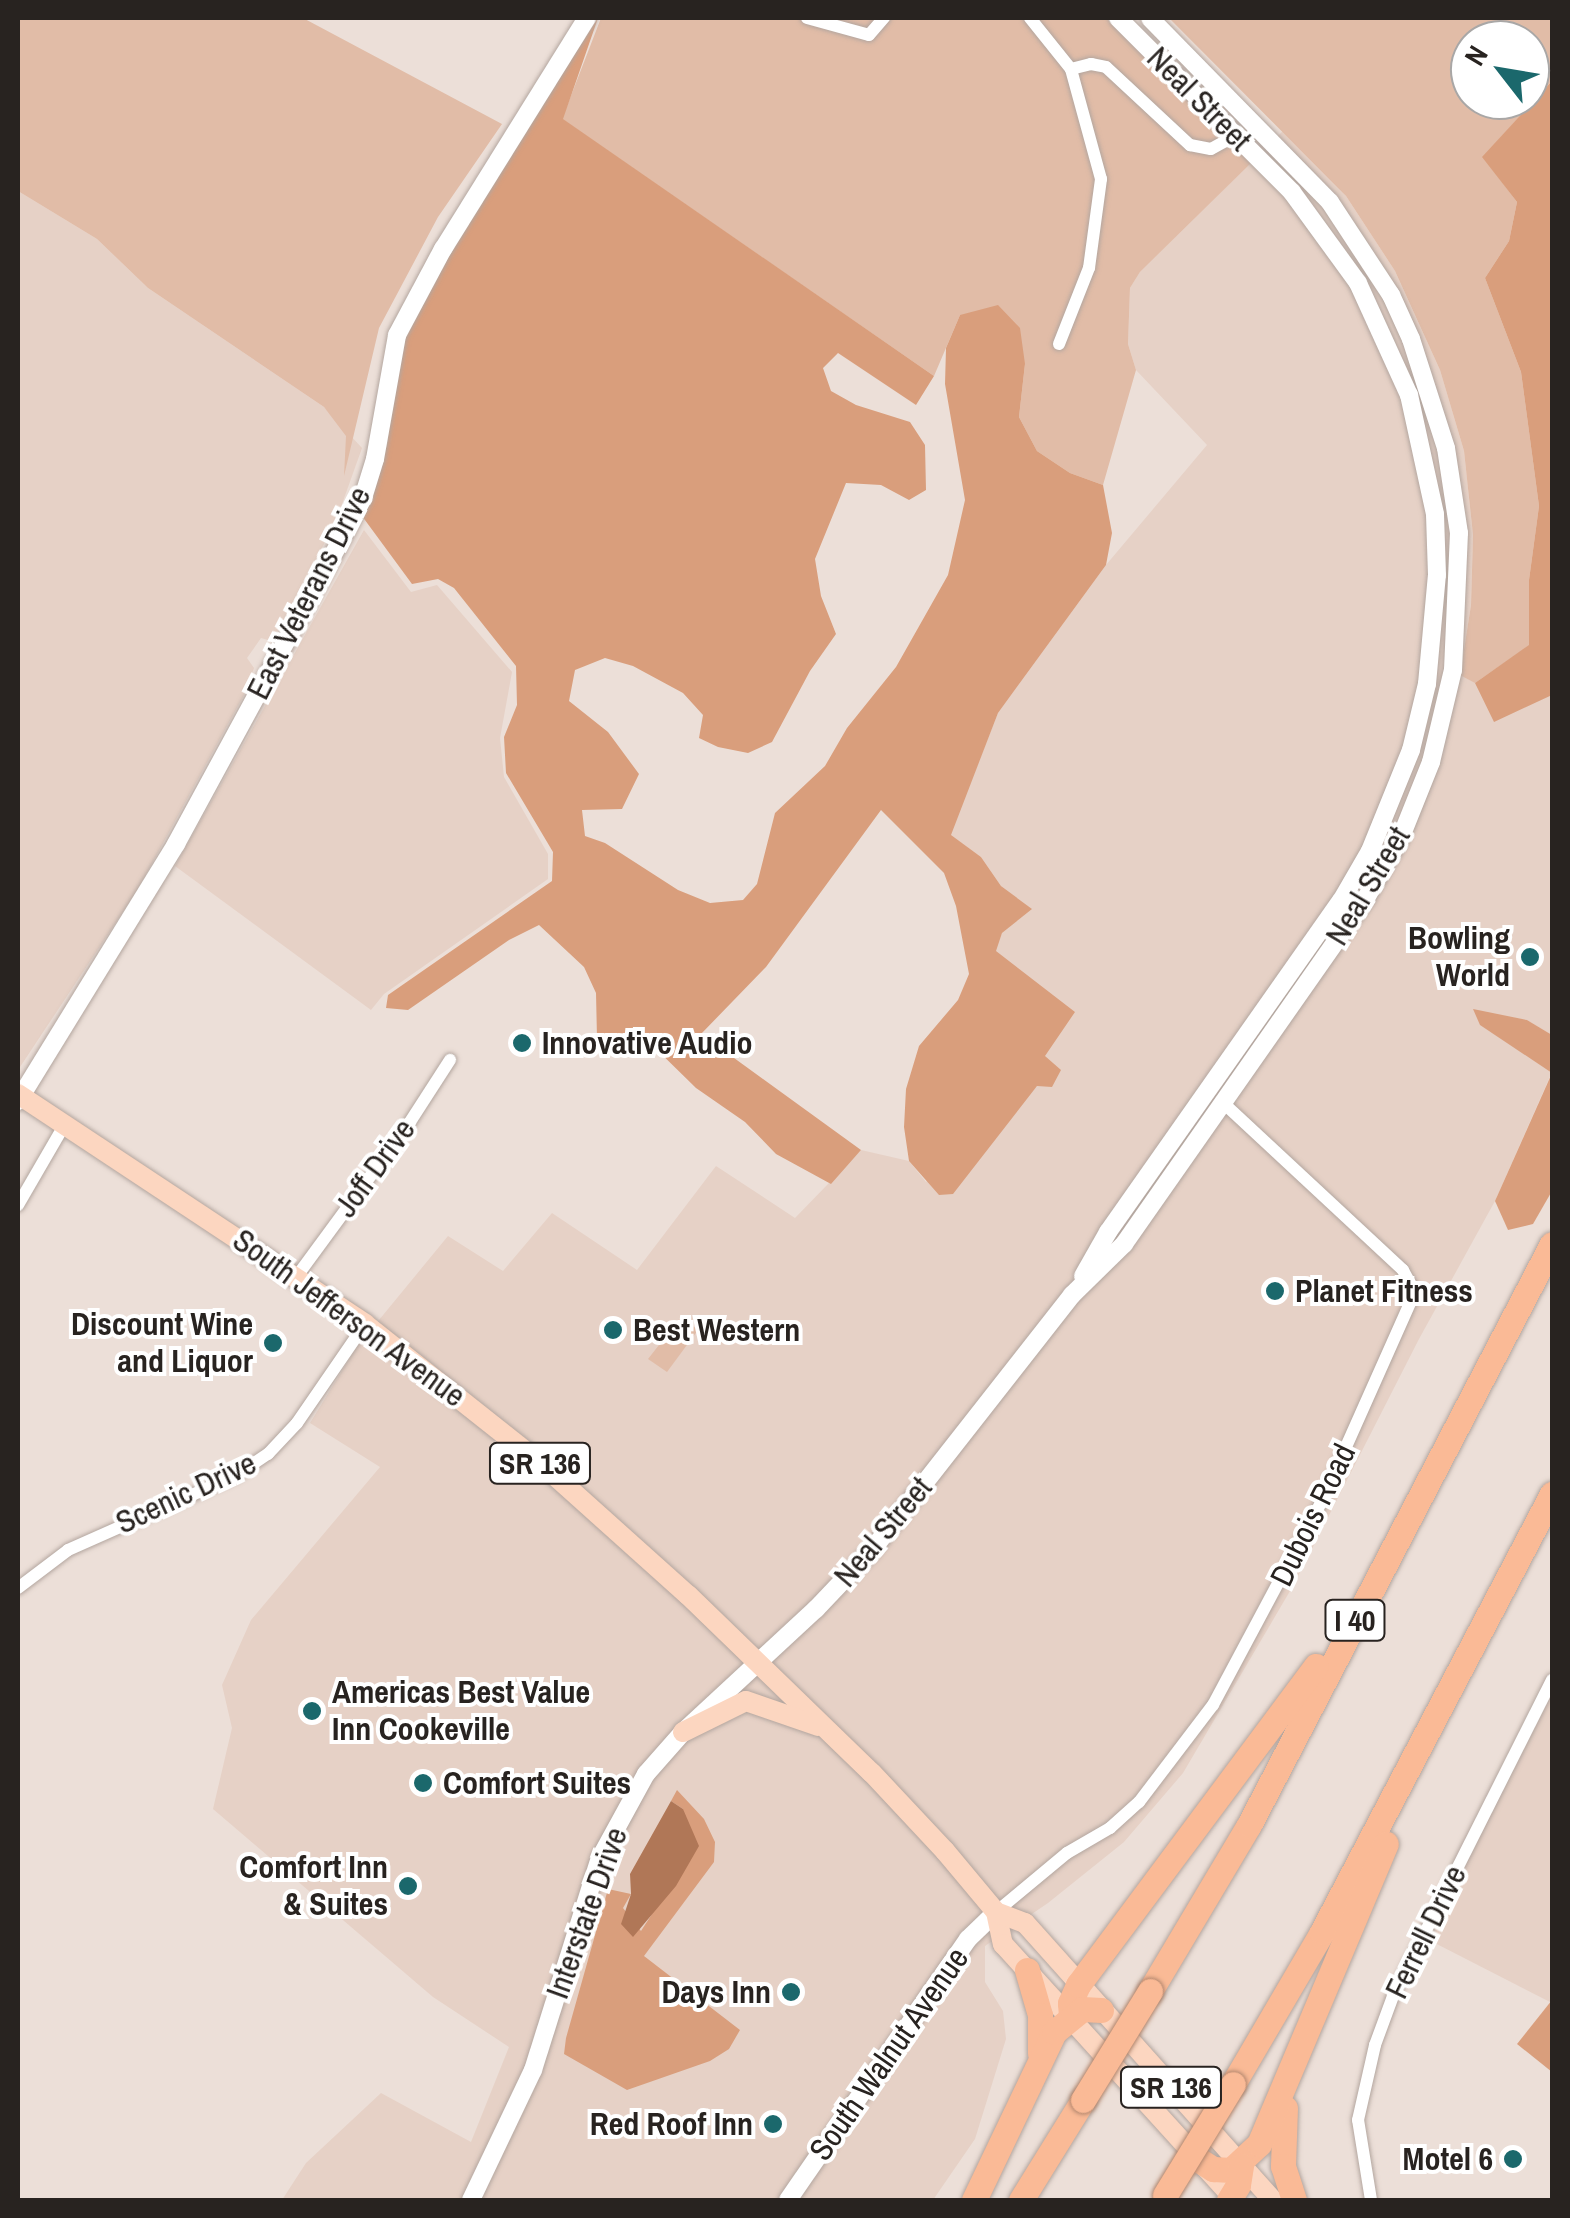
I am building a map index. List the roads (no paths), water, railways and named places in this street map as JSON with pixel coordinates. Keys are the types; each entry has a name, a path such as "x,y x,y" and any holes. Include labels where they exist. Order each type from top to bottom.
{"highway":[{"name":"I 40","path":"1021,2200 1249,1824 1552,1244"},
{"path":"1163,2198 1322,1932 1552,1494"},
{"path":"1071,2017 1070,2003 1078,1985 1299,1692 1381,1571"},
{"path":"1232,2199 1241,2165 1265,2133 1465,1662"},
{"path":"1028,1970 1040,2015 1039,2065"},
{"path":"974,2200 1054,2032 1082,2009 1100,2010"},
{"path":"1294,2200 1283,2166 1280,2134 1300,2051"},
{"path":"1199,2160 1219,2170 1241,2165"}],"main road":[{"name":"East Veterans Drive","path":"18,1097 170,854 342,538 363,498 375,459 397,336 442,249 587,18"},
{"name":"Neal Street","path":"1072,1295 1108,1232 1342,901 1390,806 1415,733 1435,624 1435,514 1409,395 1362,290 1315,218 1118,18"},
{"name":"Neal Street","path":"759,1662 872,1550 1072,1295 1124,1244 1366,898 1431,762 1452,670 1460,532 1446,448 1424,373 1391,295 1360,243 1310,178 1150,18"},
{"name":"South Jefferson Avenue","path":"18,1097 65,1124 366,1324 544,1466 759,1662 945,1851 996,1912 1003,1944 1232,2199"},
{"name":"Interstate Drive","path":"471,2200 533,2070 600,1858 646,1774 683,1732 759,1662"},
{"path":"683,1732 746,1701 828,1730"},
{"name":"South Jefferson Avenue","path":"996,1912 1025,1922 1273,2200"},
{"name":"South Walnut Avenue","path":"788,2200 968,1939 996,1912"}],"street":[{"path":"808,18 869,36 884,18"},
{"path":"1030,18 1071,70 1101,179 1089,268 1059,344"},
{"path":"1071,70 1091,64 1106,67 1190,145 1210,149 1236,135"},
{"name":"Joff Drive","path":"297,1276 410,1122 450,1060"},
{"name":"Dubois Road","path":"996,1912 1067,1852 1110,1828 1139,1802 1212,1705 1318,1510 1416,1292 1403,1270 1222,1103"},
{"path":"18,1205 65,1124"},
{"name":"Scenic Drive","path":"18,1588 68,1550 235,1476 268,1454 297,1423 366,1324"},
{"name":"Ferrell Drive","path":"1371,2200 1358,2120 1374,2045 1393,1996 1552,1680"}],"place":[{"name":"Bowling World","path":"1530,957"},
{"name":"Innovative Audio","path":"522,1043"},
{"name":"Planet Fitness","path":"1275,1291"},
{"name":"Best Western","path":"613,1330"},
{"name":"Discount Wine and Liquor","path":"273,1343"},
{"name":"Americas Best Value Inn Cookeville","path":"312,1711"},
{"name":"Comfort Suites","path":"423,1783"},
{"name":"Comfort Inn & Suites","path":"408,1886"},
{"name":"Days Inn","path":"791,1992"},
{"name":"Red Roof Inn","path":"773,2124"},
{"name":"Motel 6","path":"1513,2159"}]}
